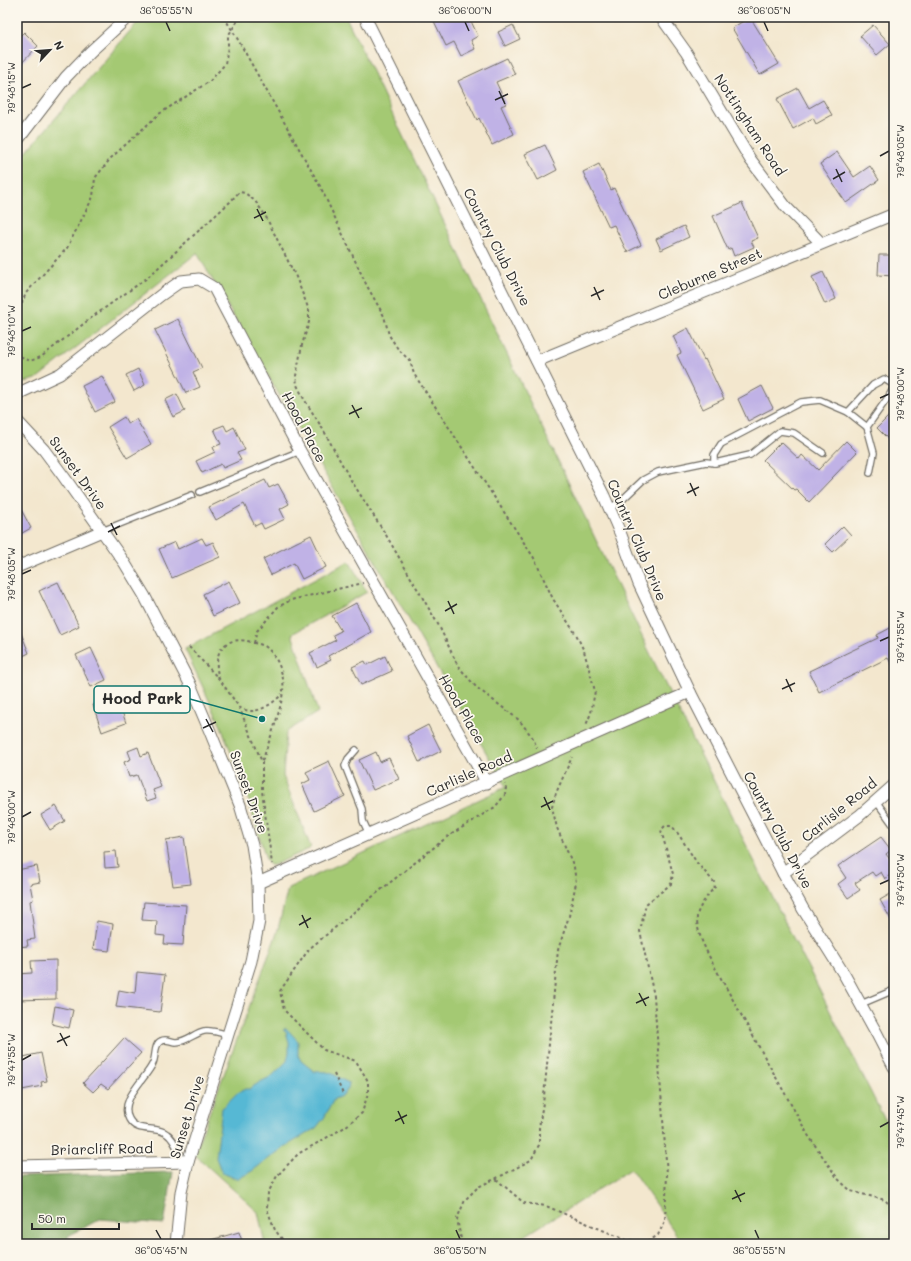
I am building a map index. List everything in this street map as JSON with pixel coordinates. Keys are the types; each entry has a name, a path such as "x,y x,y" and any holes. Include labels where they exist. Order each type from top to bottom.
{"street":[{"path":"17,141 66,77 96,46 128,17"},
{"name":"Country Club Drive","path":"365,17 537,361 609,509 621,535 639,584 690,692 783,873 861,1004 894,1067"},
{"name":"Nottingham Road","path":"661,17 686,52 750,160 786,207 821,243"},
{"name":"Cleburne Street","path":"537,361 691,299 821,243 894,214"},
{"name":"Hood Place","path":"17,394 60,374 181,281 199,279 214,288 300,451 487,783"},
{"name":"Sunset Drive","path":"17,421 52,461 124,562 144,595 189,682 240,804 252,845 258,883 259,921 251,961 186,1162 181,1192 176,1244"},
{"path":"17,567 102,531"},
{"name":"Carlisle Road","path":"258,883 503,776 690,692"},
{"name":"Carlisle Road","path":"783,873 859,816 894,785"},
{"name":"Briarcliff Road","path":"17,1166 186,1162"}],"lane":[{"path":"848,412 873,385 884,379 894,386 889,396 867,427"},
{"path":"714,463 714,455 720,444 801,402 820,400 848,412 867,427 874,453 870,473"},
{"path":"609,509 622,500 643,480 658,472 706,462 714,463 750,455 780,431 794,433 823,453"},
{"path":"200,492 300,451"},
{"path":"102,531 192,495"},
{"path":"356,750 348,759 345,766 362,809 363,821 369,834"},
{"path":"876,801 894,826"},
{"path":"861,1004 894,990"},
{"path":"186,1162 168,1134 140,1128 132,1124 128,1117 129,1100 134,1090 153,1063 156,1045 161,1040 176,1042 204,1031 214,1031 228,1035"}],"path":[{"path":"224,17 320,186 367,286 384,316 389,335 398,349 410,362 414,374 534,558 553,599 577,636 584,651 595,690 591,713 556,794 552,807 557,828 574,867 576,883 569,916 558,950 544,1096 539,1128 539,1145 531,1160 478,1187 465,1200 457,1219 462,1244"},
{"path":"17,315 26,293 66,248 93,197 95,178 111,158 159,114 210,81 225,64 228,36 240,17"},
{"path":"17,352 20,356 30,361 41,357 95,315 147,278 239,192 245,193 255,201 265,215 296,277 309,310 309,322 302,345 296,376 297,385 304,399 439,626 458,666 476,687 519,720 533,738 541,758"},
{"path":"254,643 257,631 278,607 291,600 373,582"},
{"path":"220,680 217,669 217,657 223,647 231,640 239,639 267,647 278,663 283,680 281,703 262,762 262,791 274,876"},
{"path":"189,647 220,680 238,707 262,762"},
{"path":"238,707 250,711 260,710 282,693"},
{"path":"286,1244 275,1230 267,1209 268,1193 277,1176 298,1154 345,1127 362,1113 368,1093 368,1081 356,1061 324,1050 284,1010 280,991 309,949 447,837 495,807 505,795 506,787 503,776"},
{"path":"496,1179 524,1203 546,1206 626,1240 648,1242 658,1235 665,1221 667,1174 654,996 640,931 646,904 672,884 673,874 661,830 665,826 672,826 680,835 697,863 714,882 715,887 707,895 697,916 700,936 713,964 808,1135 838,1179 851,1191 885,1200 894,1209"},
{"path":"334,1074 343,1094"},
{"path":"634,1241 638,1244"}],"green space":[{"path":"142,17 346,17 658,670 894,1138 894,1244 683,1244 631,1169 512,1244 265,1244 258,1212 194,1154 277,933 288,888 506,787 197,253 36,379 17,384 17,163"},
{"path":"349,561 367,592 292,634 318,712 286,732 283,776 311,848 274,865 270,865 267,862 247,795 221,726 185,649"},
{"path":"173,1172 164,1224 100,1219 68,1236 68,1244 17,1244 17,1177"}],"water":[{"path":"286,1028 298,1041 298,1055 301,1061 315,1072 330,1073 344,1080 349,1083 348,1089 342,1095 334,1099 324,1118 316,1128 283,1148 252,1171 238,1179 222,1173 216,1158 222,1108 236,1094 245,1089 249,1089 272,1076 287,1061 289,1042 286,1032 283,1030"}],"building":[{"path":"432,17 469,17 478,36 471,40 475,49 461,56 454,42 446,46"},
{"path":"750,17 779,64 760,75 732,28"},
{"path":"513,25 520,39 505,46 498,32"},
{"path":"873,25 890,44 877,55 860,36"},
{"path":"24,32 38,46 17,68 17,39"},
{"path":"507,58 515,74 496,82 506,104 501,106 514,134 492,145 479,118 477,120 458,81"},
{"path":"798,88 809,108 823,100 832,115 816,124 813,118 793,129 777,99"},
{"path":"545,145 557,170 538,180 525,154"},
{"path":"837,152 854,177 870,166 879,180 846,203 820,164"},
{"path":"599,164 611,190 614,188 641,245 627,252 614,225 609,227 583,172"},
{"path":"742,203 758,238 751,241 754,247 734,256 731,248 728,250 713,216"},
{"path":"684,226 689,237 661,250 656,239"},
{"path":"879,255 894,255 894,276 878,275"},
{"path":"823,272 836,299 825,304 812,277"},
{"path":"178,319 202,368 193,372 200,387 186,393 155,330"},
{"path":"688,328 724,399 703,409 677,355 681,353 673,336"},
{"path":"138,369 145,385 134,391 126,375"},
{"path":"102,376 115,402 95,412 82,386"},
{"path":"762,386 773,408 748,421 738,399"},
{"path":"177,394 185,411 173,417 165,400"},
{"path":"894,411 894,445 877,428"},
{"path":"124,417 128,424 136,419 151,444 127,458 108,427"},
{"path":"224,425 227,431 234,427 245,450 237,453 241,460 223,468 221,464 202,473 196,461 215,452 213,447 221,444 214,429"},
{"path":"846,441 857,452 809,502 796,489 794,490 763,460 781,442 799,459 802,455 818,470"},
{"path":"265,480 269,488 278,484 289,504 280,509 285,519 264,529 261,523 255,526 244,504 216,520 209,507"},
{"path":"17,502 31,528 17,536"},
{"path":"843,526 851,535 833,552 825,544"},
{"path":"311,535 326,567 302,579 294,563 271,575 263,559"},
{"path":"202,538 206,545 213,542 220,557 172,578 159,549 175,542 178,549"},
{"path":"229,581 240,603 213,616 203,594"},
{"path":"58,582 79,626 60,635 39,591"},
{"path":"356,603 371,632 328,656 331,660 317,667 310,653 336,640 333,635 341,631 332,616"},
{"path":"17,623 29,653 17,659"},
{"path":"894,626 894,668 888,658 819,692 809,671 878,638 877,635"},
{"path":"91,648 106,680 91,687 76,655"},
{"path":"385,656 392,671 361,685 352,667 365,661 367,665"},
{"path":"117,697 126,723 102,732 93,705"},
{"path":"428,725 441,751 419,762 407,736"},
{"path":"138,747 141,756 148,753 161,787 153,790 156,798 147,801 137,775 129,777 124,762 131,759 128,751"},
{"path":"376,752 380,762 389,758 399,779 373,790 359,760"},
{"path":"329,761 345,796 314,811 302,784 310,780 306,772"},
{"path":"56,806 65,821 50,830 41,815"},
{"path":"184,837 191,884 173,886 166,840"},
{"path":"881,837 891,850 886,854 894,865 894,872 885,879 881,872 875,876 872,872 855,883 860,890 848,898 838,884 846,878 838,866"},
{"path":"116,851 118,867 105,868 104,852"},
{"path":"37,866 40,882 30,884 33,900 30,901 35,939 27,940 28,946 17,947 17,870"},
{"path":"894,892 894,925 880,900"},
{"path":"144,902 186,905 183,945 164,944 165,936 156,935 157,921 142,920"},
{"path":"97,921 113,924 109,951 93,949"},
{"path":"56,960 56,999 17,1000 17,974 32,973 31,961"},
{"path":"137,972 165,975 160,1012 116,1007 119,990 135,993"},
{"path":"55,1006 73,1010 69,1028 52,1024"},
{"path":"124,1038 141,1053 108,1089 101,1084 93,1092 83,1083"},
{"path":"41,1053 47,1081 41,1082 42,1086 17,1091 17,1067 21,1066 19,1058"},
{"path":"239,1232 243,1244 207,1244 207,1241"}],"place":[{"name":"Hood Park","path":"262,719"}]}
